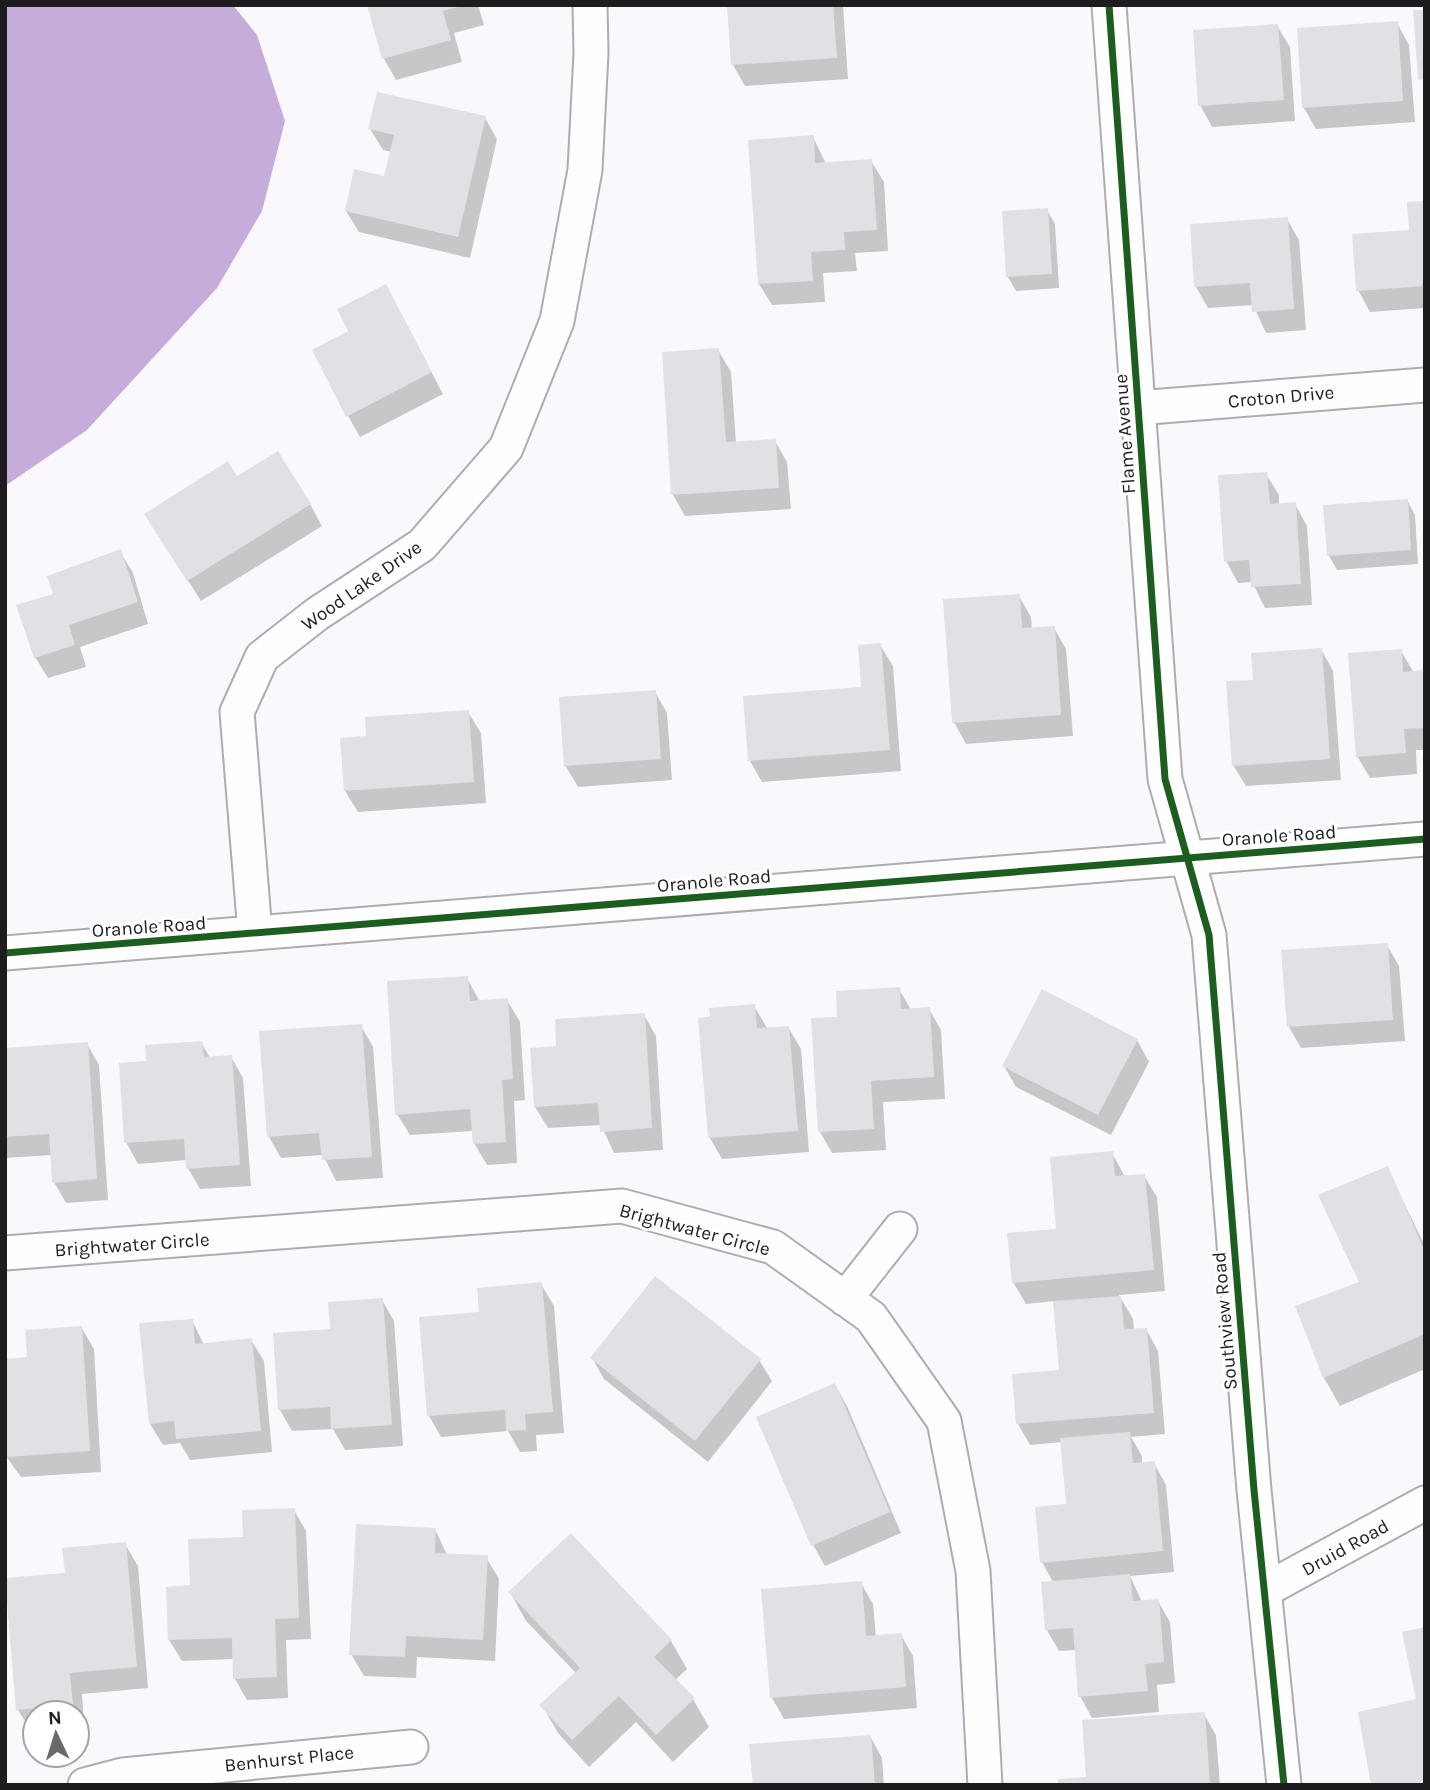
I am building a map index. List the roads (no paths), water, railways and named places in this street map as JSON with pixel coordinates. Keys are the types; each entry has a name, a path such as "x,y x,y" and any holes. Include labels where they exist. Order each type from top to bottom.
{"street":[{"name":"Wood Lake Drive","path":"255,933 237,712 262,657 317,614 422,545 506,448 557,321 585,170 591,53 590,5"},
{"name":"Flame Avenue","path":"1109,5 1165,779 1185,858"},
{"name":"Croton Drive","path":"1137,408 1425,385"},
{"name":"Oranole Road","path":"5,953 1425,839"},
{"name":"Southview Road","path":"1185,858 1209,935 1253,1476 1284,1785"},
{"name":"Brightwater Circle","path":"5,1253 622,1206 773,1247 871,1317 944,1420 973,1571 985,1785"},
{"path":"845,1299 900,1228"},
{"name":"Druid Road","path":"1265,1590 1425,1503"},
{"name":"Benhurst Place","path":"85,1785 122,1775 411,1746"}]}
